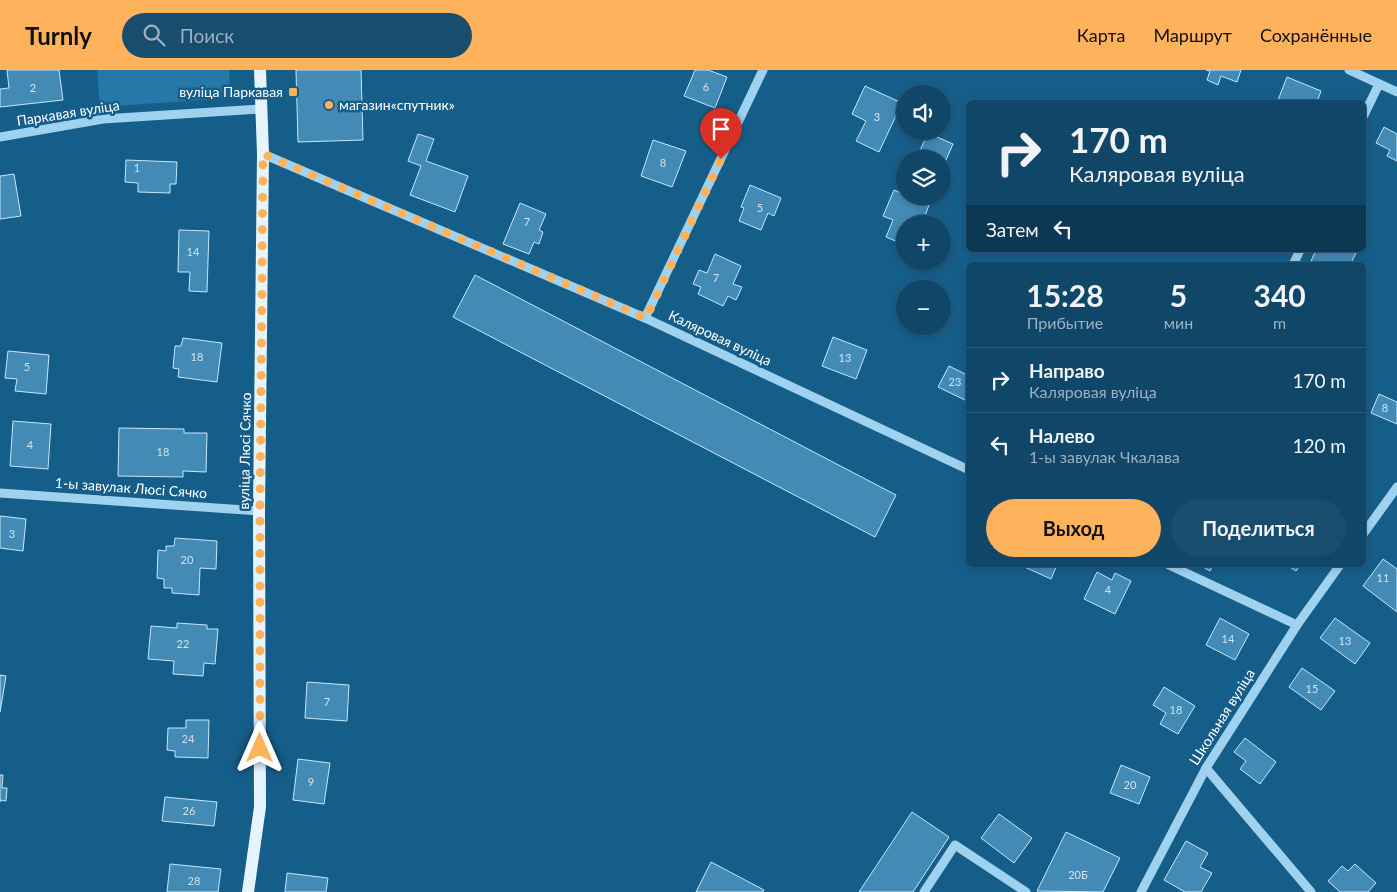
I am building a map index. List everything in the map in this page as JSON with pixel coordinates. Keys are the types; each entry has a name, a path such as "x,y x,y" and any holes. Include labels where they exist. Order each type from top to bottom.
{"main road":[{"name":"вуліца Люсі Сячко","path":"248,892 260,807 263,154 260,70"}],"street":[{"path":"646,318 763,70"},
{"path":"1349,70 1397,92"},
{"path":"1366,111 1379,84"},
{"name":"Паркавая вуліца","path":"0,138 103,119 261,109"},
{"name":"Каляровая вуліца","path":"263,154 646,318 966,469"},
{"path":"1366,530 1397,487"},
{"name":"1-ы завулак Люсі Сячко","path":"0,493 260,511"},
{"path":"1173,567 1296,625"},
{"name":"Школьная вуліца","path":"1141,892 1206,768 1296,625 1339,567"},
{"path":"1206,768 1311,892"},
{"path":"924,892 955,845 1026,892"}],"shaded area":[{"path":"97,70 229,70 231,98 100,107"}],"building":[{"path":"7,70 59,70 63,100 0,107 0,89 9,88"},
{"name":"магазин«спутник»","path":"296,70 361,70 363,140 298,142"},
{"path":"695,70 708,70 727,77 715,108 684,96"},
{"path":"1206,70 1241,70 1237,82 1221,76 1218,85 1207,80 1210,71"},
{"path":"1287,77 1321,91 1318,100 1278,100"},
{"path":"865,86 896,100 896,116 879,152 856,141 866,121 852,114"},
{"path":"1384,127 1397,134 1397,161 1387,156 1390,150 1376,143"},
{"path":"418,134 434,139 426,161 468,176 455,212 410,195 421,166 408,161"},
{"path":"653,140 686,151 672,187 641,176"},
{"path":"925,140 944,140 953,144 950,150 920,150"},
{"path":"126,160 177,162 176,184 170,184 170,193 138,192 138,183 125,182"},
{"path":"14,174 21,216 0,219 0,176"},
{"path":"750,185 781,198 774,216 768,213 761,230 739,221 744,208 741,207"},
{"path":"894,190 896,191 896,205 929,205 925,215 896,215 896,241 886,237 893,220 883,216"},
{"path":"520,203 546,214 539,230 543,232 539,244 534,242 529,254 503,244"},
{"path":"179,230 209,231 207,292 189,291 190,272 178,272"},
{"path":"1315,252 1356,252 1352,262 1311,261"},
{"path":"715,254 741,266 733,284 742,287 736,300 728,296 723,306 698,294 701,287 693,284 699,270 707,273"},
{"path":"475,275 896,495 875,537 453,317"},
{"path":"833,337 867,350 856,379 822,366"},
{"path":"183,338 222,343 217,382 178,377 179,369 173,368 175,346 181,346"},
{"path":"8,351 49,355 46,394 15,391 17,379 5,378"},
{"path":"949,366 966,374 966,401 938,387"},
{"path":"1379,394 1397,402 1397,424 1371,413"},
{"path":"13,421 51,424 48,469 10,466"},
{"path":"119,428 184,429 184,433 207,433 206,472 183,471 183,477 118,476"},
{"path":"0,516 26,519 23,551 0,548"},
{"path":"175,538 217,541 216,569 200,568 199,595 172,593 172,588 164,588 164,579 157,578 158,550 166,551 166,546 174,546"},
{"path":"1383,559 1397,569 1397,612 1363,586"},
{"path":"1024,567 1056,567 1051,579"},
{"path":"1203,567 1212,567 1210,571"},
{"path":"1290,567 1299,567 1296,571"},
{"path":"1097,572 1112,580 1115,573 1131,581 1115,614 1084,599"},
{"path":"1220,618 1249,634 1235,660 1206,645"},
{"path":"1335,618 1370,643 1355,664 1320,638"},
{"path":"177,623 207,625 207,629 218,629 215,664 204,663 203,676 173,674 174,661 148,659 151,626 177,628"},
{"path":"1302,668 1335,691 1321,710 1289,687"},
{"path":"0,675 6,676 0,712"},
{"path":"307,682 349,685 347,721 305,718"},
{"path":"1164,687 1195,706 1178,734 1160,724 1166,713 1153,705"},
{"path":"186,720 209,720 208,758 175,757 175,751 167,750 168,728 186,728"},
{"path":"1245,738 1276,762 1260,784 1240,769 1246,761 1234,752"},
{"path":"298,759 330,763 324,804 293,800"},
{"path":"1121,765 1150,777 1139,804 1110,793"},
{"path":"0,775 3,775 2,788 7,788 6,801 0,800"},
{"path":"165,797 217,802 214,826 162,821"},
{"path":"912,812 949,837 913,892 859,892"},
{"path":"999,814 1032,838 1014,863 981,838"},
{"path":"1066,832 1120,858 1103,892 1037,891"},
{"path":"1186,841 1208,853 1200,867 1212,873 1201,892 1185,892 1164,880"},
{"path":"711,862 764,890 763,892 696,892"},
{"path":"170,864 221,869 218,892 167,892"},
{"path":"1355,864 1376,883 1368,892 1340,892 1328,881 1342,866 1348,871"},
{"path":"287,873 328,878 326,892 285,892"}],"place":[{"name":"вуліца Паркавая","path":"293,92"},
{"name":"магазин«спутник»","path":"329,105"}],"route":[{"path":"260,748 263,154 646,318 721,159"}]}
